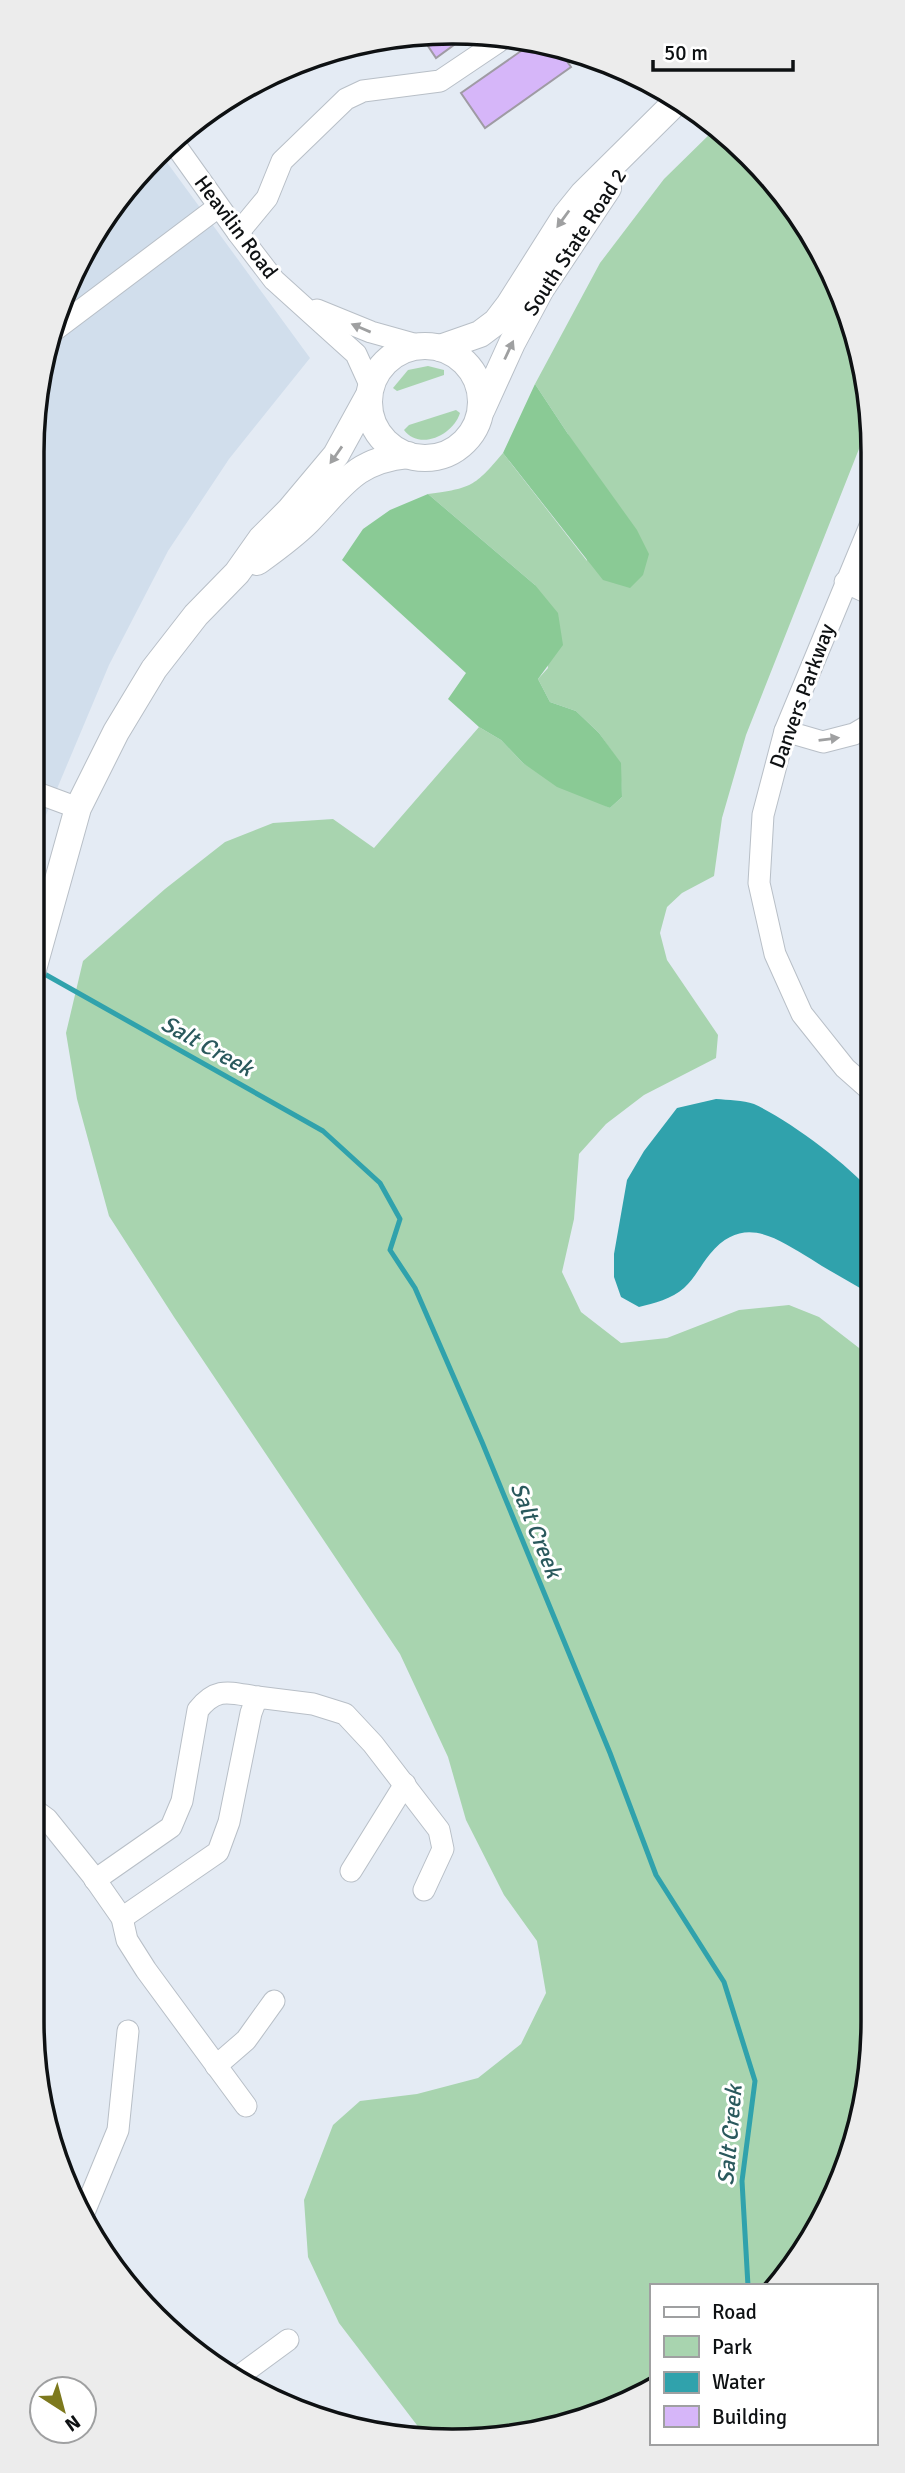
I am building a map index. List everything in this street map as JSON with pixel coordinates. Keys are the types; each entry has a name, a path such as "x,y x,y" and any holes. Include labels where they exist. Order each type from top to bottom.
{"main road":[{"name":"South State Road 2","path":"431,347 470,338 496,322 547,242 575,204 600,175 670,108"},
{"name":"South State Road 2","path":"480,412 526,315 555,264 670,108"},
{"path":"44,929 78,808 116,732 154,669 196,615 237,573 261,539 330,463 353,428 375,377 390,359 400,352 431,347 455,354 471,369 480,389 480,412 471,433 451,452 432,457 408,455 379,460 355,472 295,533 237,573"},
{"path":"370,391 371,416 376,429 388,444 408,455"}],"street":[{"path":"238,233 268,198 282,161 346,99 363,91 440,81 492,46"},
{"name":"Heavilin Road","path":"178,149 274,279 356,354 370,391"},
{"path":"65,322 218,206"},
{"name":"Heavilin Road","path":"302,303 371,332 431,347"},
{"name":"Danvers Parkway","path":"861,546 785,731 763,816 759,883 775,954 802,1014 845,1068 861,1082"},
{"path":"845,582 861,590"},
{"path":"785,731 823,742 861,730"},
{"path":"44,795 78,808"},
{"path":"95,1880 172,1826 182,1801 198,1710 213,1694 229,1693 313,1704 345,1714 373,1744 439,1830 443,1849 424,1890"},
{"path":"122,1918 218,1852 229,1822 251,1713 257,1697"},
{"path":"351,1871 405,1784"},
{"path":"44,1817 122,1918 127,1940 146,1970 246,2106"},
{"path":"216,2066 246,2040 274,2001"},
{"path":"88,2204 118,2130 128,2031"},
{"path":"244,2372 288,2340"}],"shaded area":[{"path":"166,161 310,358 229,459 168,551 109,665 44,820 44,452 47,399 65,321 86,272 128,204"}],"green space":[{"path":"709,135 742,163 777,204 819,272 840,321 858,399 861,445 746,735 722,818 714,876 682,893 667,907 660,933 667,960 718,1035 716,1058 644,1095 606,1124 579,1154 574,1219 562,1272 581,1312 621,1343 667,1338 739,1310 789,1305 819,1317 861,1349 861,2020 858,2074 840,2152 830,2177 792,2248 765,2284 650,2284 650,2378 584,2408 532,2421 479,2428 419,2427 339,2323 308,2257 304,2200 333,2125 360,2101 417,2094 478,2078 521,2044 546,1993 537,1941 504,1895 466,1820 448,1757 400,1654 109,1216 77,1099 66,1033 83,961 165,889 225,842 273,823 333,819 374,848 479,727 501,740 523,763 610,808 622,797 620,763 599,733 576,711 550,702 538,679 548,668 535,585 428,494 471,484 503,453 587,561 568,434 535,384 600,263 664,179"},
{"path":"428,366 444,370 444,375 397,391 393,388 408,370"},
{"path":"535,384 637,530 649,554 643,575 630,588 603,580 503,453"},
{"path":"456,410 460,413 451,428 435,438 419,439 404,430 409,425"},
{"path":"428,494 535,585 558,613 563,645 538,679 550,702 576,711 599,733 621,763 622,797 610,808 557,787 523,763 501,740 479,727 448,699 466,673 342,560 363,529 390,510"}],"water":[{"path":"716,1099 754,1104 800,1131 861,1181 861,1288 786,1244 748,1232 723,1242 710,1254 688,1284 674,1295 639,1307 621,1297 614,1277 614,1254 627,1180 644,1151 677,1108"}],"building":[{"path":"455,44 436,58 427,45"},
{"path":"522,50 566,60 571,67 485,128 461,93"}],"waterway":[{"name":"Salt Creek","path":"44,974 323,1131 380,1183 400,1219 390,1250 415,1288 482,1442 610,1753 656,1875 724,1982 755,2081 742,2181 748,2284"}]}
